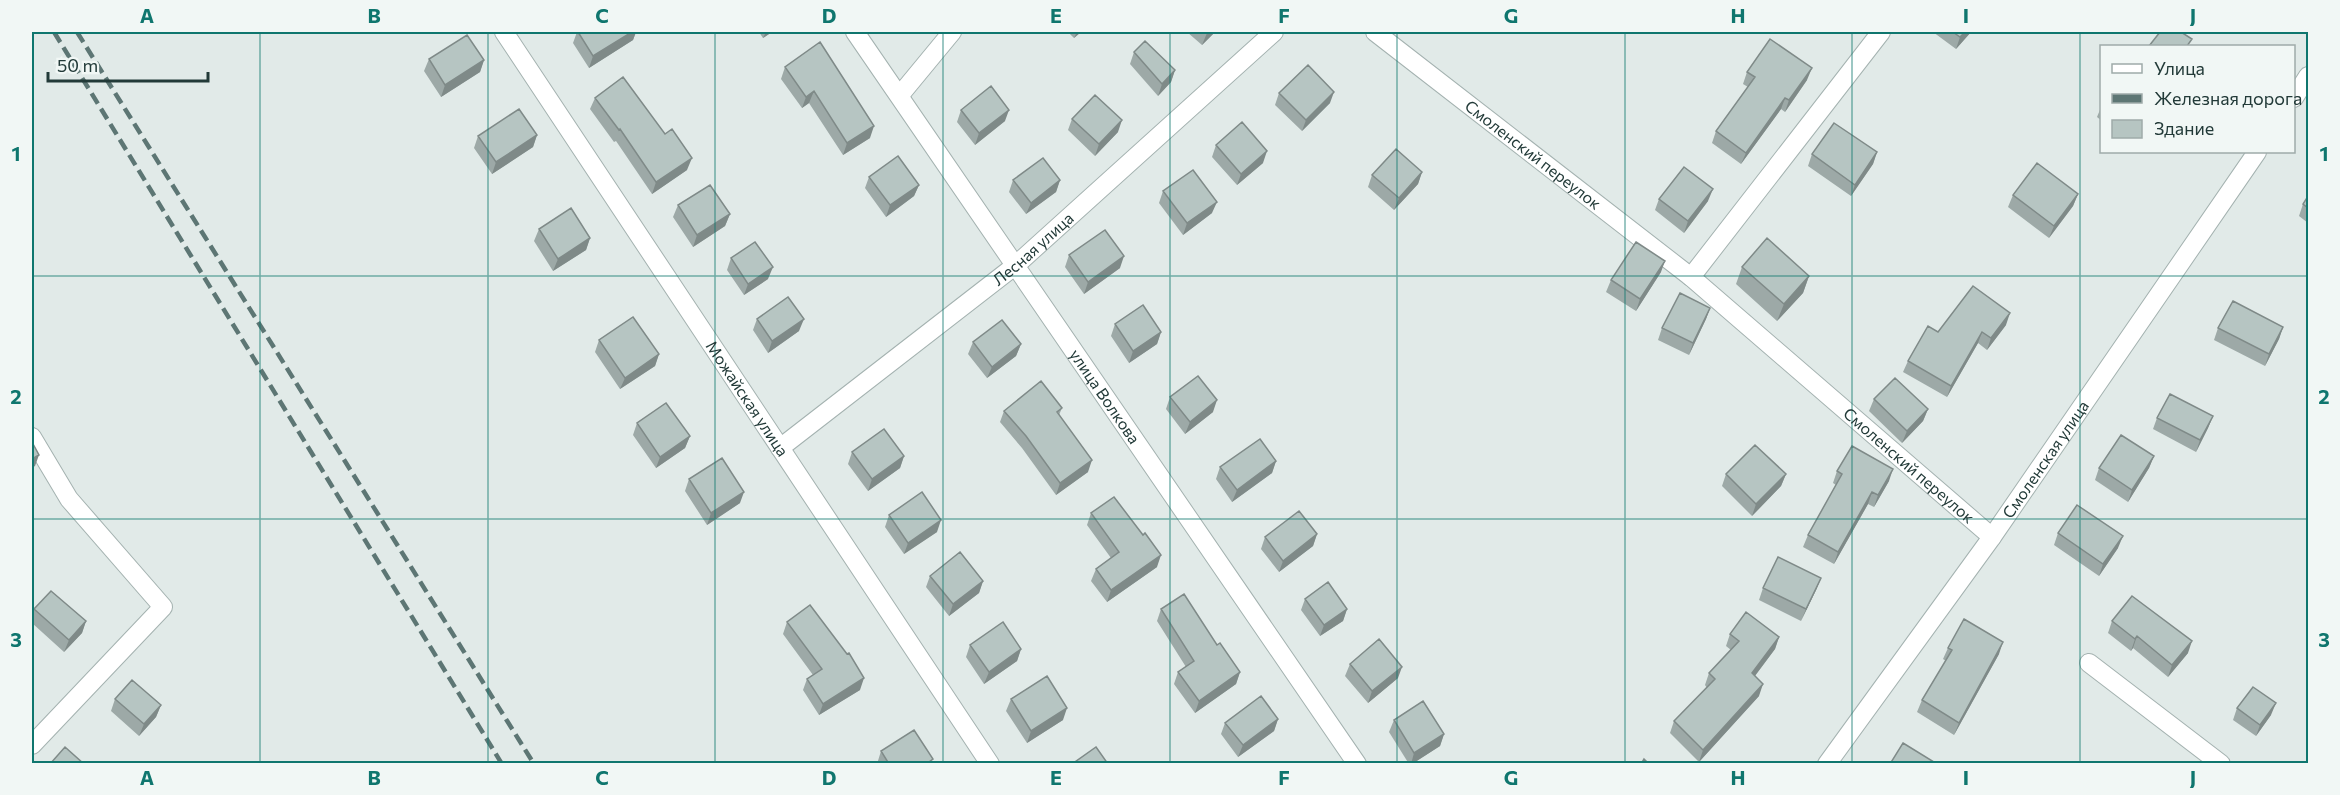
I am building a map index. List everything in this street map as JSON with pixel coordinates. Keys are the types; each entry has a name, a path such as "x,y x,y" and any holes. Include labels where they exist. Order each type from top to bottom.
{"street":[{"name":"Можайская улица","path":"504,32 990,764"},
{"name":"улица Волкова","path":"855,32 1357,764"},
{"path":"900,95 952,32"},
{"name":"Лесная улица","path":"780,448 1016,265 1274,32"},
{"name":"Смоленский переулок","path":"1375,32 1691,277 1992,537"},
{"path":"1691,277 1881,32"},
{"path":"2295,96 2308,76"},
{"name":"Смоленская улица","path":"1827,764 1992,537 2256,153"},
{"path":"32,437 69,500 163,607 32,745"},
{"path":"2089,663 2221,764"}],"building":[{"path":"578,32 632,32 593,56"},
{"path":"1953,32 1965,32 1960,37"},
{"path":"2160,32 2181,32 2192,39 2188,45 2150,45"},
{"path":"467,35 484,60 445,85 429,59"},
{"path":"1770,39 1812,68 1789,100 1785,98 1746,153 1716,131 1755,77 1747,72"},
{"path":"1145,41 1175,70 1162,84 1134,52"},
{"path":"820,42 874,126 847,143 814,91 806,97 785,67"},
{"path":"1308,65 1334,92 1306,120 1279,93"},
{"path":"623,77 665,134 672,129 692,158 656,182 620,129 595,98"},
{"path":"991,86 1009,110 979,133 961,110"},
{"path":"1095,95 1122,120 1099,144 1072,119"},
{"path":"519,109 537,135 496,162 478,136"},
{"path":"1242,122 1267,151 1241,174 1216,145"},
{"path":"1834,123 1877,152 1855,185 1812,154"},
{"path":"1396,149 1422,172 1399,198 1372,175"},
{"path":"898,156 919,185 890,205 869,177"},
{"path":"1043,158 1060,180 1031,203 1013,180"},
{"path":"2037,163 2078,194 2054,226 2013,195"},
{"path":"1684,167 1713,189 1688,221 1659,199"},
{"path":"1193,170 1217,202 1187,223 1163,191"},
{"path":"710,185 730,214 697,235 678,205"},
{"path":"2308,196 2308,208 2303,204"},
{"path":"571,208 590,238 558,259 539,229"},
{"path":"1105,230 1124,256 1088,282 1069,255"},
{"path":"1767,238 1809,276 1784,304 1742,267"},
{"path":"755,242 773,267 748,284 731,258"},
{"path":"1636,242 1665,261 1640,299 1611,280"},
{"path":"1973,286 2010,313 1991,338 1982,332 1951,386 1908,361 1928,326 1938,332"},
{"path":"1680,293 1710,308 1693,343 1662,328"},
{"path":"788,297 804,319 772,341 757,319"},
{"path":"2233,301 2283,327 2269,354 2218,328"},
{"path":"1143,305 1161,332 1133,351 1115,324"},
{"path":"633,317 659,354 625,378 599,340"},
{"path":"1002,320 1021,344 992,367 973,342"},
{"path":"1198,376 1217,400 1190,422 1170,397"},
{"path":"1895,378 1928,409 1907,431 1874,399"},
{"path":"1041,381 1062,408 1057,412 1092,460 1060,483 1026,436 1004,411"},
{"path":"2170,394 2213,416 2200,440 2157,418"},
{"path":"666,403 690,436 660,457 637,423"},
{"path":"884,429 904,456 872,479 852,452"},
{"path":"2121,435 2154,456 2132,490 2099,468"},
{"path":"1260,439 1276,461 1237,490 1220,467"},
{"path":"32,442 39,455 32,459"},
{"path":"1755,445 1786,474 1756,504 1726,474"},
{"path":"1852,446 1893,469 1878,495 1872,492 1838,552 1808,535 1842,474 1837,471"},
{"path":"722,458 744,492 711,513 689,479"},
{"path":"922,492 941,520 908,543 889,515"},
{"path":"1114,497 1161,555 1111,590 1096,569 1119,552 1091,513"},
{"path":"2077,505 2123,536 2103,564 2058,533"},
{"path":"1299,511 1317,534 1283,561 1265,537"},
{"path":"960,552 983,581 953,604 930,576"},
{"path":"1778,557 1821,578 1806,609 1763,588"},
{"path":"1328,582 1347,609 1324,625 1305,599"},
{"path":"51,591 86,621 69,640 34,609"},
{"path":"1184,594 1217,645 1220,643 1240,672 1199,701 1178,672 1194,661 1161,609"},
{"path":"2132,596 2192,641 2172,665 2137,636 2135,639 2112,621"},
{"path":"810,605 847,654 849,653 864,678 823,704 807,679 822,669 787,622"},
{"path":"1746,612 1779,637 1752,673 1763,684 1703,750 1674,721 1715,679 1709,673 1739,641 1730,634"},
{"path":"1964,619 2003,642 1959,723 1922,700 1952,650 1948,648"},
{"path":"1003,622 1021,649 989,672 970,645"},
{"path":"1379,639 1402,667 1372,691 1350,664"},
{"path":"1047,676 1067,708 1031,731 1011,699"},
{"path":"132,680 161,705 144,724 115,699"},
{"path":"2253,687 2276,703 2260,725 2237,708"},
{"path":"1261,696 1278,719 1243,745 1225,723"},
{"path":"1423,701 1444,734 1414,753 1394,720"},
{"path":"914,730 933,759 926,764 889,764 881,751"},
{"path":"1903,743 1934,762 1933,764 1890,764"},
{"path":"65,747 84,764 50,764"},
{"path":"1096,747 1108,764 1072,764"}],"railway":[{"path":"54,32 502,764"},
{"path":"77,32 534,764"}]}
